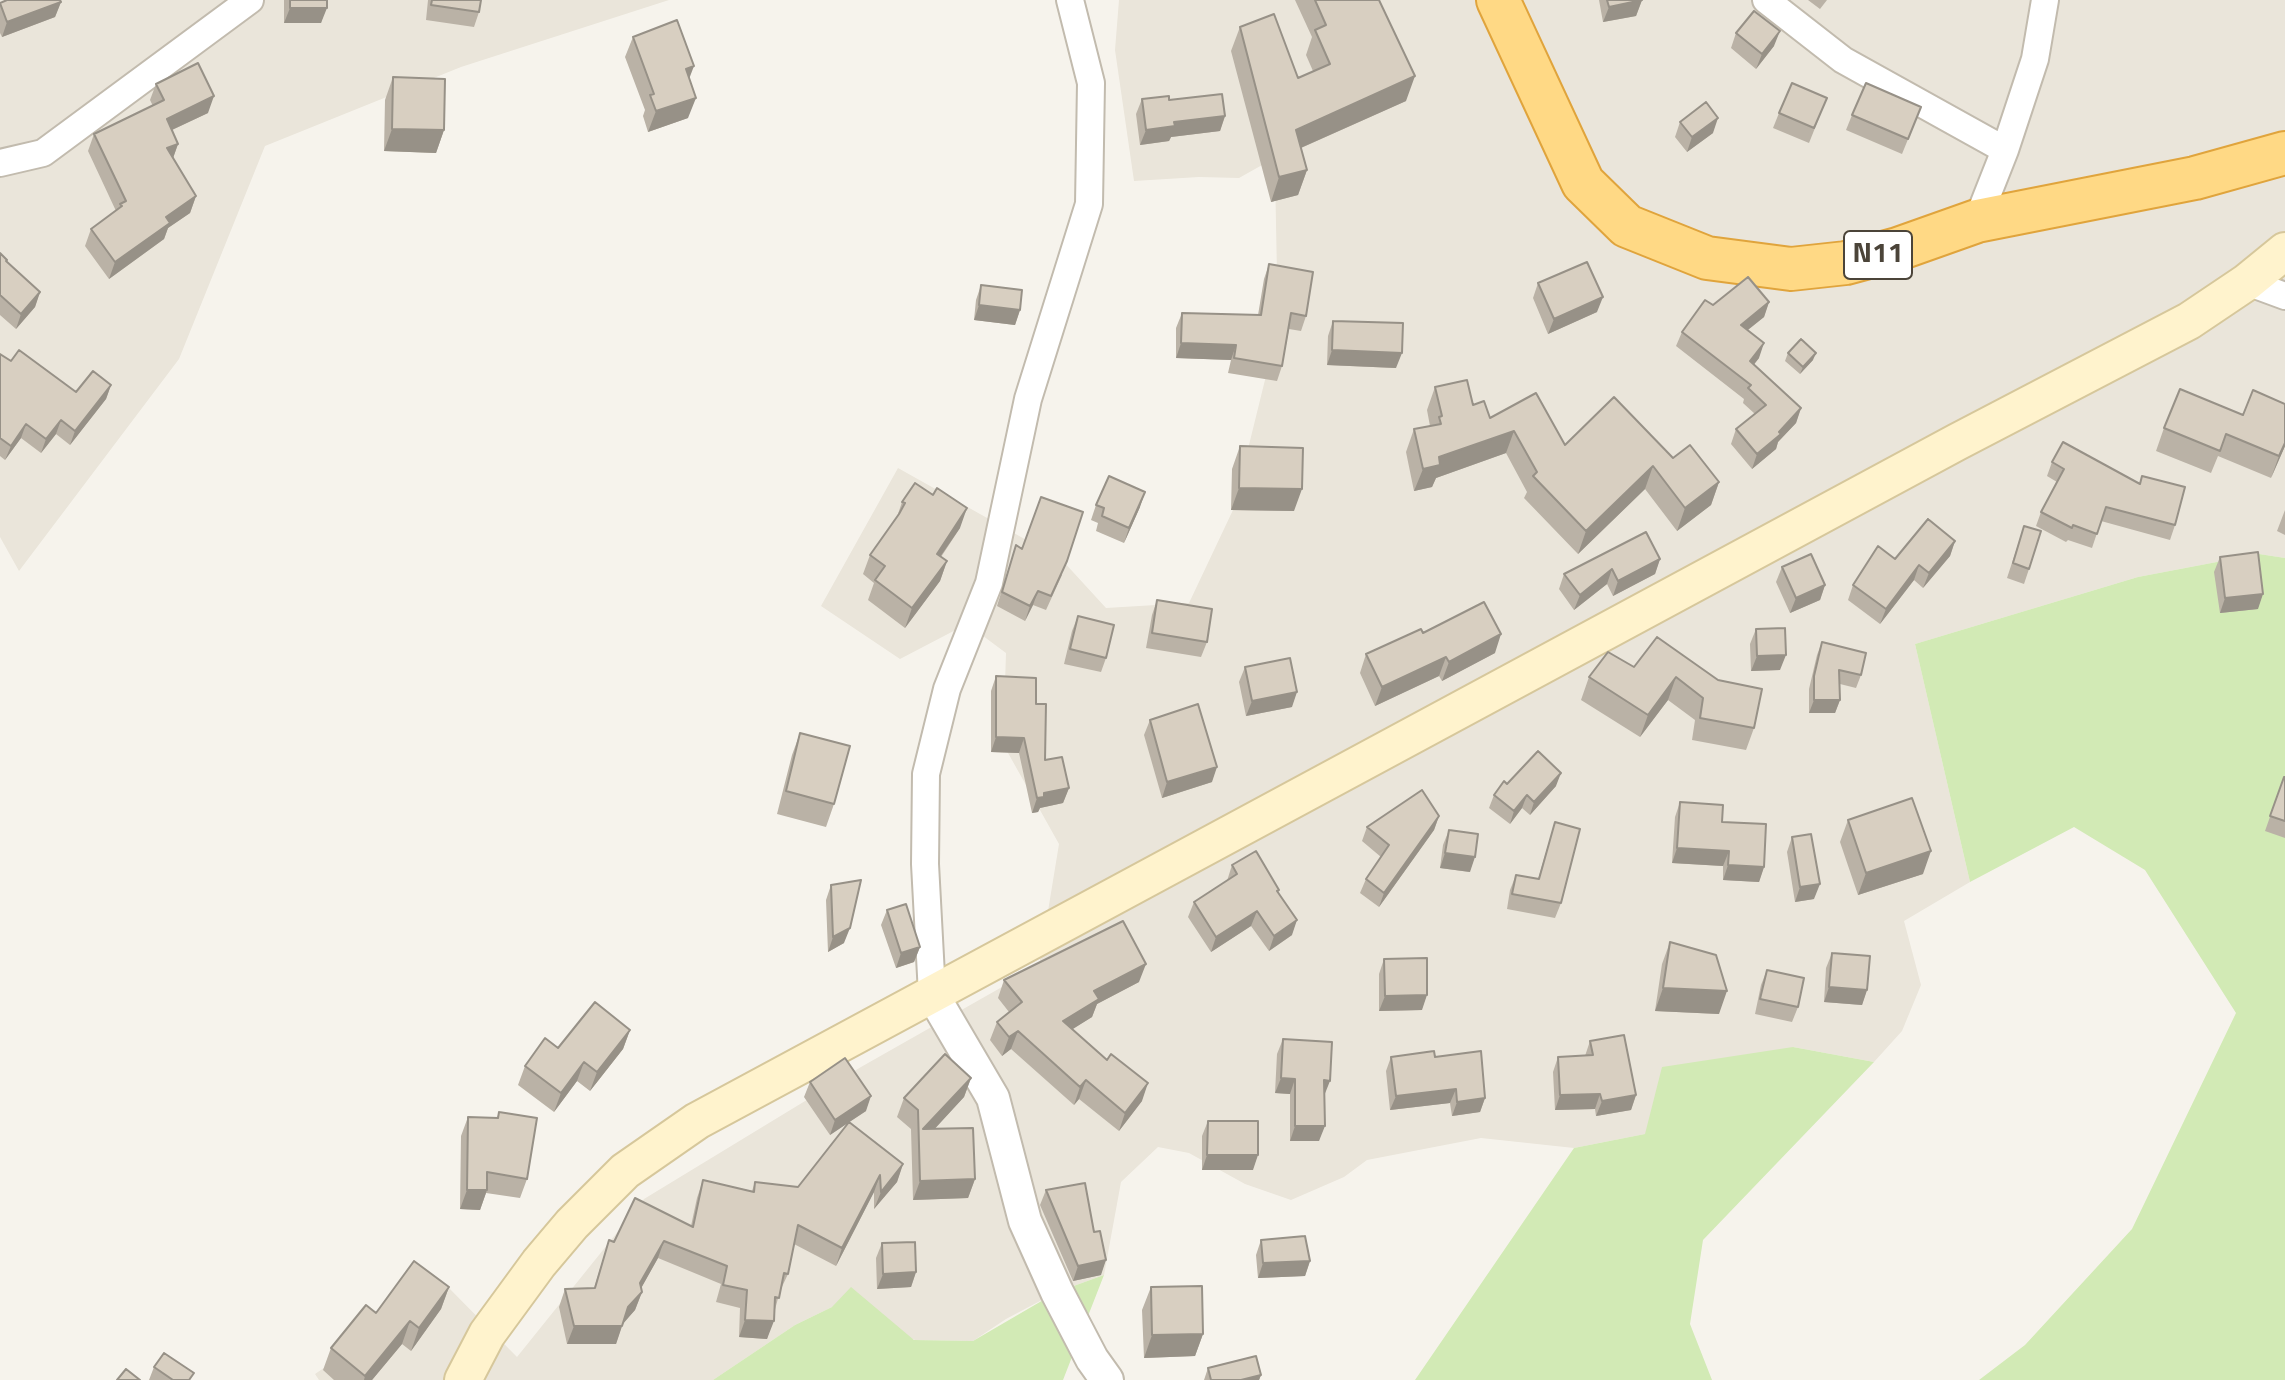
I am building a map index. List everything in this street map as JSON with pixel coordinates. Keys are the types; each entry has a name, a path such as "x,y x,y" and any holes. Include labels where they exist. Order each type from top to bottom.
{"highway":[{"name":"N11","path":"1498,0 1583,183 1627,226 1707,258 1791,269 1859,260 1977,221 2195,178 2285,153"}],"main road":[{"path":"463,1380 487,1334 572,1224 625,1171 697,1121 1943,450 2189,321 2247,282 2285,251"}],"street":[{"path":"0,163 43,153 250,0"},
{"path":"1070,0 1091,83 1089,204 1028,399 989,583 947,689 926,774 925,864 932,994 993,1098 1025,1221 1057,1292 1092,1359 1107,1380"},
{"path":"1766,0 1843,60 2005,150"},
{"path":"1977,221 2005,150 2035,59 2045,0"},
{"path":"2247,282 2285,296"}],"shaded area":[{"path":"0,0 669,0 461,67 265,146 179,359 19,571 0,537"},
{"path":"1119,0 2285,0 2285,558 2259,554 2138,577 1915,644 1970,882 1904,921 1921,985 1902,1031 1874,1062 1793,1047 1645,1134 1574,1148 1481,1138 1367,1160 1344,1177 1291,1200 1245,1184 1189,1153 1158,1147 1121,1182 1104,1275 1057,1292 973,1341 915,1340 832,1307 795,1325 713,1380 319,1380 315,1374 446,1285 517,1357 644,1199 861,1067 1039,966 1059,844 1003,744 1006,653 967,624 900,659 821,606 898,468 1062,560 1106,608 1189,603 1233,510 1278,327 1275,172 1280,155 1239,178 1134,181 1115,50"}],"green space":[{"path":"2259,554 2285,558 2285,1380 1979,1380 2025,1345 2132,1229 2236,1013 2145,870 2074,827 1970,882 1915,644 2138,577"},
{"path":"1793,1047 1874,1062 1703,1240 1690,1324 1712,1380 1415,1380 1574,1148 1645,1134 1662,1067"},
{"path":"1104,1275 1063,1380 713,1380 795,1325 832,1307 851,1287 914,1340 973,1341 1057,1292"}],"building":[{"path":"7,0 61,2 7,22 0,3"},
{"path":"290,0 327,0 327,8 290,8"},
{"path":"432,0 481,0 479,12 431,5"},
{"path":"1315,0 1379,0 1415,76 1296,130 1307,170 1279,177 1240,27 1274,14 1298,78 1330,64 1315,30 1326,25"},
{"path":"1607,0 1642,0 1609,7"},
{"path":"1754,11 1780,31 1762,54 1736,33"},
{"path":"677,20 694,66 686,69 696,98 656,111 650,95 654,94 633,37"},
{"path":"198,63 214,96 167,119 178,144 167,148 196,196 166,217 170,223 115,262 91,229 126,201 94,134 164,100 156,84"},
{"path":"393,77 445,79 444,130 392,129"},
{"path":"1792,83 1827,98 1814,128 1779,113"},
{"path":"1866,83 1921,107 1908,139 1852,115"},
{"path":"1222,94 1225,116 1174,122 1175,126 1146,130 1142,99 1169,96 1169,100"},
{"path":"1706,102 1718,118 1692,137 1680,122"},
{"path":"0,253 40,292 21,314 0,295"},
{"path":"1587,262 1603,297 1554,319 1538,283"},
{"path":"1269,264 1313,272 1306,316 1291,313 1282,366 1234,358 1236,345 1181,343 1182,313 1261,315"},
{"path":"1748,277 1769,302 1741,325 1764,343 1750,361 1801,408 1779,432 1781,434 1757,454 1736,429 1766,405 1748,388 1751,385 1682,332 1705,300 1713,305"},
{"path":"981,285 1022,290 1020,310 979,305"},
{"path":"1333,321 1403,323 1402,353 1332,350"},
{"path":"1801,339 1816,353 1803,367 1788,353"},
{"path":"19,350 76,392 93,371 111,385 75,431 61,420 46,439 26,424 11,446 0,438 0,354 11,361"},
{"path":"1467,380 1473,405 1484,401 1490,418 1536,393 1565,445 1614,397 1673,458 1690,445 1719,482 1685,508 1653,466 1586,531 1533,476 1537,472 1514,431 1439,457 1440,465 1423,469 1414,429 1441,424 1435,387"},
{"path":"2180,389 2243,415 2253,390 2285,404 2285,443 2279,456 2226,434 2220,451 2164,428"},
{"path":"2063,442 2140,484 2142,476 2185,487 2175,525 2106,507 2097,534 2073,525 2072,528 2041,512 2064,469 2052,462"},
{"path":"1240,446 1303,448 1302,489 1239,488"},
{"path":"1109,476 1145,492 1129,528 1102,516 1104,508 1096,505"},
{"path":"915,483 933,495 937,488 967,508 937,554 947,561 912,608 875,580 885,566 870,555 899,514 905,503 902,502"},
{"path":"1041,497 1083,512 1067,561 1051,596 1038,591 1030,606 1002,592 1016,545 1022,549"},
{"path":"1928,519 1955,541 1929,573 1919,565 1886,609 1853,585 1878,546 1895,559"},
{"path":"2024,526 2041,531 2029,569 2013,563"},
{"path":"1646,532 1660,559 1618,581 1612,569 1580,595 1564,574"},
{"path":"2258,552 2263,594 2225,598 2220,557"},
{"path":"1811,554 1825,585 1796,598 1782,567"},
{"path":"1157,600 1212,609 1207,642 1152,633"},
{"path":"1484,602 1501,634 1449,662 1446,657 1382,687 1366,654 1421,629 1423,633"},
{"path":"1078,616 1114,625 1106,658 1070,649"},
{"path":"1785,628 1786,655 1757,656 1756,629"},
{"path":"1657,637 1718,680 1762,689 1754,728 1700,718 1703,698 1676,677 1648,715 1589,677 1608,652 1634,667"},
{"path":"1822,642 1866,653 1861,675 1839,670 1840,700 1814,700 1814,676"},
{"path":"1290,658 1297,692 1252,701 1245,667"},
{"path":"996,676 1036,678 1036,704 1046,704 1045,760 1062,757 1069,788 1044,793 1044,797 1037,798 1024,738 996,737"},
{"path":"1198,704 1217,767 1167,782 1150,720"},
{"path":"800,733 850,746 834,804 786,791"},
{"path":"1538,751 1561,773 1534,802 1527,795 1514,811 1494,795 1504,781 1507,784"},
{"path":"2285,777 2285,821 2270,816"},
{"path":"1422,790 1439,816 1384,893 1366,879 1389,845 1367,827"},
{"path":"1912,798 1931,851 1866,873 1848,820"},
{"path":"1680,802 1723,805 1722,822 1766,824 1764,867 1728,865 1729,851 1677,848"},
{"path":"1555,822 1580,829 1561,903 1512,894 1516,875 1539,879"},
{"path":"1449,830 1478,834 1475,857 1445,853"},
{"path":"1811,834 1820,884 1800,887 1792,837"},
{"path":"1256,851 1297,920 1274,936 1257,911 1216,937 1194,902 1237,874 1232,865"},
{"path":"861,880 850,928 833,937 831,885"},
{"path":"906,904 920,947 901,953 887,910"},
{"path":"1123,921 1146,964 1094,991 1099,999 1063,1021 1107,1060 1111,1054 1148,1083 1125,1113 1086,1080 1080,1087 1018,1031 1009,1037 997,1022 1022,1002 1004,980"},
{"path":"1670,942 1716,955 1727,991 1663,988"},
{"path":"1832,953 1870,956 1867,990 1829,987"},
{"path":"1427,958 1427,995 1385,996 1384,959"},
{"path":"1767,970 1804,978 1798,1007 1760,999"},
{"path":"595,1002 630,1030 597,1072 584,1062 561,1093 525,1066 545,1038 558,1048"},
{"path":"1624,1035 1636,1095 1602,1101 1600,1094 1560,1095 1558,1057 1593,1055 1590,1041"},
{"path":"1283,1039 1332,1042 1330,1081 1324,1080 1325,1126 1295,1126 1295,1079 1281,1078"},
{"path":"1434,1051 1435,1057 1481,1051 1485,1098 1457,1102 1456,1089 1396,1096 1391,1057"},
{"path":"945,1054 971,1078 923,1129 973,1128 975,1179 920,1181 918,1110 904,1098"},
{"path":"845,1058 871,1096 835,1120 810,1082"},
{"path":"499,1112 537,1118 527,1179 487,1172 487,1190 467,1190 468,1117 498,1118"},
{"path":"1208,1121 1258,1121 1258,1155 1207,1155"},
{"path":"849,1122 903,1164 881,1192 880,1175 842,1248 798,1225 788,1274 784,1273 779,1298 775,1297 774,1321 745,1320 747,1290 723,1285 727,1266 664,1241 640,1283 642,1292 628,1307 622,1326 574,1326 565,1289 595,1288 609,1240 614,1242 635,1198 693,1227 703,1180 754,1192 755,1182 798,1187"},
{"path":"1085,1183 1094,1232 1100,1231 1106,1260 1078,1266 1046,1190"},
{"path":"1305,1236 1310,1261 1263,1263 1261,1240"},
{"path":"915,1242 916,1272 883,1274 882,1243"},
{"path":"414,1261 449,1287 419,1328 410,1321 365,1376 331,1348 366,1305 376,1313"},
{"path":"1202,1286 1203,1334 1152,1335 1151,1287"},
{"path":"164,1353 194,1373 189,1380 173,1380 154,1367"},
{"path":"1256,1356 1261,1375 1241,1380 1211,1380 1208,1368"},
{"path":"126,1369 140,1380 117,1380"}]}
